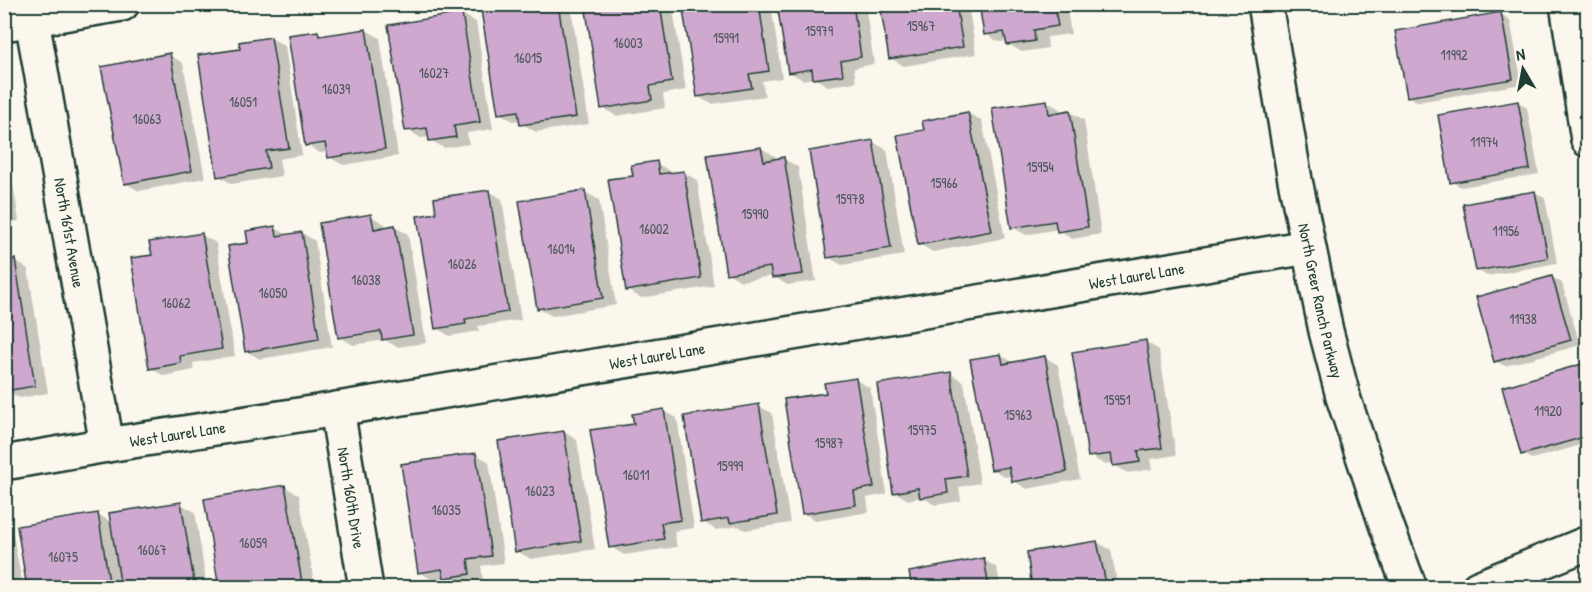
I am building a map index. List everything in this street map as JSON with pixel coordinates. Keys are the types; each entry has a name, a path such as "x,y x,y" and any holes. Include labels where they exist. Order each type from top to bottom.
{"street":[{"path":"18,22 122,4"},
{"name":"North Greer Ranch Parkway","path":"1265,4 1295,180 1326,331 1344,399 1410,588"},
{"path":"1567,4 1587,140"},
{"name":"North 161st Avenue","path":"18,22 107,445"},
{"name":"West Laurel Lane","path":"4,464 107,445 337,409 1308,247"},
{"name":"North 160th Drive","path":"337,409 366,588"},
{"path":"1478,588 1587,543"}],"building":[{"path":"480,4 558,4 576,117 520,125 518,111 498,114"},
{"path":"585,4 660,4 672,82 650,86 652,100 601,109"},
{"path":"682,4 759,4 769,71 749,74 752,88 697,97"},
{"path":"777,4 853,4 861,57 841,61 843,75 813,79 812,69 788,73"},
{"path":"880,4 956,4 963,47 889,59"},
{"path":"979,4 1054,4 1058,26 1034,30 1035,41 1007,45 1004,32 984,35"},
{"path":"1501,12 1513,79 1407,97 1395,31"},
{"path":"462,13 480,122 454,126 456,137 429,141 427,128 405,131 388,25"},
{"path":"366,29 385,149 328,158 325,143 305,146 288,35 318,31 319,36"},
{"path":"271,37 289,148 266,151 269,168 217,177 198,55 240,49 239,42"},
{"path":"170,53 192,171 124,184 101,67"},
{"path":"1047,100 1049,114 1070,110 1088,227 1057,232 1055,221 1011,228 992,108"},
{"path":"1518,101 1530,169 1450,183 1438,115"},
{"path":"968,112 992,231 918,245 897,135 924,130 922,121"},
{"path":"873,140 891,248 827,258 809,151"},
{"path":"761,147 764,161 784,157 803,274 772,278 770,267 726,274 707,155"},
{"path":"657,161 659,174 684,171 701,278 626,291 608,179 633,176 631,165"},
{"path":"489,190 508,312 465,319 466,324 435,329 417,216 436,213 434,198"},
{"path":"585,190 603,298 537,309 519,201"},
{"path":"1535,191 1548,258 1476,271 1463,204"},
{"path":"371,214 374,229 395,225 413,335 382,340 381,331 338,338 319,223"},
{"path":"275,226 277,236 302,232 319,339 245,352 228,246 248,243 246,231"},
{"path":"202,233 222,349 180,356 181,363 149,369 131,258 152,255 149,242"},
{"path":"15,259 35,386 5,391 4,261"},
{"path":"1552,276 1571,340 1494,362 1476,297"},
{"path":"1146,340 1162,448 1138,451 1140,462 1113,466 1111,454 1088,457 1072,352"},
{"path":"1001,354 1003,364 1045,356 1067,472 1012,482 1009,467 991,470 970,359"},
{"path":"1582,364 1588,384 1588,436 1521,455 1502,387"},
{"path":"951,372 967,476 946,479 948,493 920,498 918,488 893,493 877,384"},
{"path":"856,378 874,487 854,491 856,505 802,514 784,399 826,393 824,383"},
{"path":"759,404 777,515 730,523 729,518 701,523 684,416"},
{"path":"664,409 681,520 661,523 664,539 609,548 590,430 634,424 632,414"},
{"path":"564,431 581,541 515,552 498,441"},
{"path":"476,453 491,556 468,559 470,574 444,578 442,569 418,573 401,464"},
{"path":"285,485 303,588 219,588 204,499"},
{"path":"181,502 195,588 121,588 109,513"},
{"path":"98,513 110,588 27,588 17,526"},
{"path":"1097,541 1107,588 1032,588 1027,552"},
{"path":"4,551 11,588 4,588"},
{"path":"984,558 989,588 912,588 909,572"}]}
